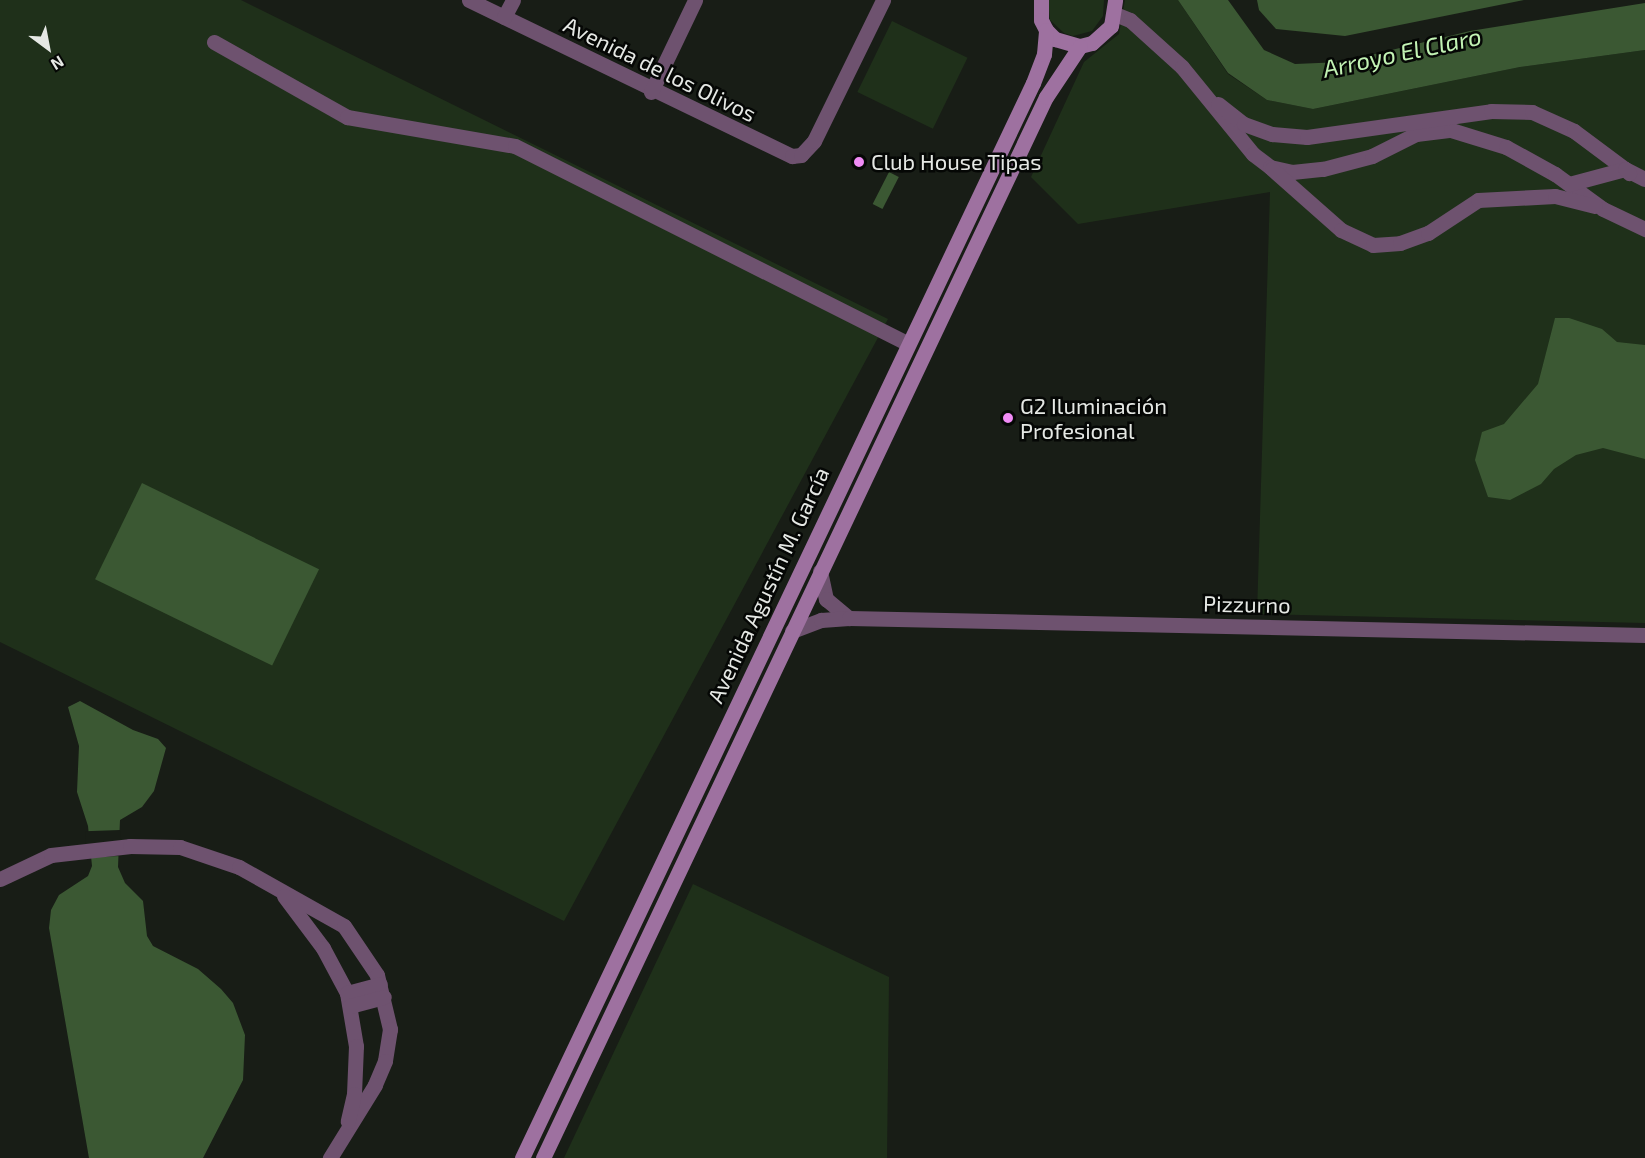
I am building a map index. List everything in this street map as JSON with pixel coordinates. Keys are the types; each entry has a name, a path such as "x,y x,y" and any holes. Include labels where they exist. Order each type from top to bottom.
{"main road":[{"path":"1031,0 1044,25 1055,39 1080,46 1103,36 1115,7"},
{"name":"Avenida Agustín M. García","path":"522,1158 907,343 1033,83 1044,54 1041,0"},
{"name":"Avenida Agustín M. García","path":"543,1158 1046,97 1080,46"}],"street":[{"name":"Avenida de los Olivos","path":"469,0 651,92 783,153 801,156 814,141 883,0"},
{"path":"504,17 513,0"},
{"path":"651,92 695,0"},
{"path":"1115,7 1182,67 1253,154 1341,230 1372,245 1400,243 1428,233 1478,200 1555,196 1603,209 1645,229"},
{"path":"214,42 347,117 515,146 907,343"},
{"path":"1201,92 1244,124 1272,134 1307,137 1491,111 1532,112 1574,131 1645,186"},
{"path":"1270,167 1292,172 1323,169 1372,156 1416,134 1451,130 1506,147 1569,184 1603,209"},
{"path":"1569,184 1625,169 1645,179"},
{"path":"820,571 826,599 849,618"},
{"name":"Pizzurno","path":"792,632 821,620 849,618 1645,635"},
{"path":"2,876 51,855 78,851 130,846 202,852 344,926 369,959 382,991 390,1029 385,1061 375,1085 330,1158"},
{"path":"280,891 323,948 348,1000 356,1069 346,1129"},
{"path":"348,1000 382,991"}],"shaded area":[{"path":"0,0 241,0 888,319 564,921 0,642"},
{"path":"1048,0 1104,0 1103,16 1092,31 1073,36 1064,33 1050,20"},
{"path":"1125,0 1178,0 1228,74 1267,100 1313,109 1520,67 1645,50 1645,623 1257,614 1270,192 1078,224 1031,177 1084,62 1119,34"},
{"path":"892,21 967,58 933,129 857,92"},
{"path":"693,884 889,977 887,1158 564,1158"}],"water":[{"name":"Arroyo El Claro","path":"1178,0 1228,0 1264,50 1295,64 1342,62 1470,31 1645,3 1645,50 1520,67 1313,109 1267,100 1228,73"},
{"path":"1257,0 1524,0 1345,36 1276,29 1259,10"},
{"path":"889,172 899,177 882,209 873,204"},
{"path":"1555,318 1569,318 1602,329 1617,342 1645,345 1645,459 1603,448 1576,455 1554,469 1541,484 1510,500 1488,497 1475,460 1482,432 1504,424 1538,384"},
{"path":"142,483 319,569 272,666 95,579"},
{"path":"80,701 133,730 158,739 166,748 154,791 142,807 120,820 118,867 125,883 143,901 147,936 153,946 198,969 221,989 233,1003 245,1035 243,1080 203,1158 89,1158 49,928 51,910 59,895 88,876 92,866 88,826 77,792 79,746 68,707"}],"pier":[{"path":"120,830 121,856 86,857 85,831"}],"place":[{"name":"Club House Tipas","path":"859,162"},
{"name":"G2 Iluminación Profesional","path":"1008,418"}]}
